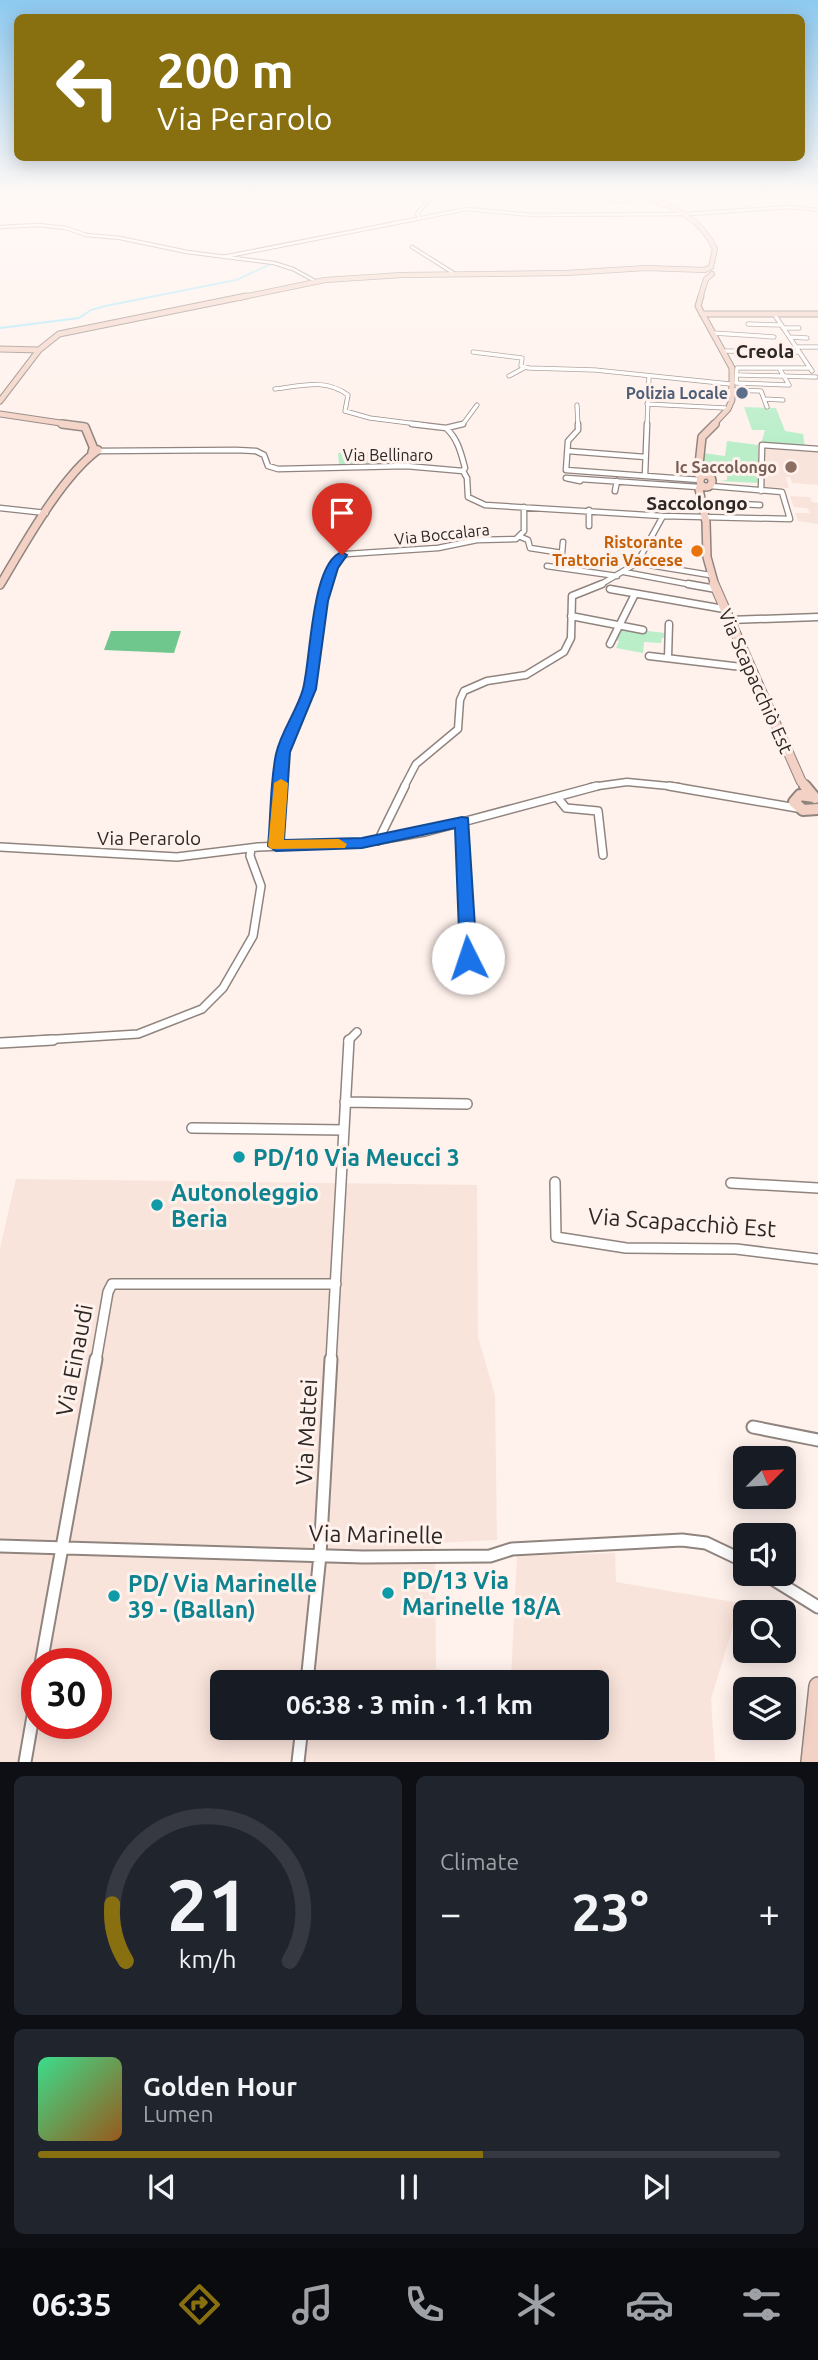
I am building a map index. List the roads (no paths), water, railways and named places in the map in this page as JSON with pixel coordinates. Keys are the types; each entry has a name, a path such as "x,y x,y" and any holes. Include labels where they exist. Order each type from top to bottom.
{"street":[{"path":"310,278 315,281"},
{"path":"0,401 54,336 72,330 315,281 371,278"},
{"path":"647,404 725,410 732,402 734,380 723,351 698,303 706,278"},
{"path":"702,314 818,314"},
{"path":"774,314 816,377"},
{"path":"748,324 799,328"},
{"path":"713,333 774,337"},
{"path":"789,337 807,338"},
{"path":"761,346 768,357"},
{"path":"796,347 818,347"},
{"path":"0,349 39,351"},
{"path":"723,351 799,352"},
{"path":"473,352 519,356 525,368"},
{"path":"509,376 525,368 589,370 649,377 789,385 779,368"},
{"path":"734,380 779,368 810,368"},
{"path":"644,472 649,377"},
{"path":"734,380 816,377"},
{"path":"734,380 761,391 767,407"},
{"path":"275,389 293,388 303,383 342,390 348,395 345,411 370,418 446,428 463,424 477,405"},
{"path":"764,399 783,400"},
{"path":"446,428 453,434 461,451 469,499 480,504 663,516 790,519 782,492 761,488 711,486 644,472 571,471 565,468 568,441 578,429 576,405"},
{"name":"Via Scapacchiò Est","path":"725,410 701,438 698,474 713,581 801,781 816,799"},
{"path":"0,414 85,427 95,451 46,513 0,585"},
{"path":"761,488 762,445 818,449"},
{"name":"Via Bellinaro","path":"95,451 131,453 167,449 250,450 259,452 268,467 278,469 406,466 463,471"},
{"path":"568,451 645,457"},
{"path":"571,471 569,477 581,479 700,482"},
{"path":"577,488 581,479"},
{"path":"615,491 617,481"},
{"path":"701,502 760,505"},
{"path":"524,507 524,531 521,537 528,540 530,548 562,552 563,542"},
{"path":"0,508 46,513"},
{"path":"589,510 589,526"},
{"path":"378,841 416,764 458,729 461,694 470,687 487,681 526,675 564,652 572,638 573,594 618,576 637,563 663,516"},
{"name":"Via Boccalara","path":"276,846 283,752 312,680 323,601 336,559 347,554 439,548 467,541 509,541 521,537"},
{"path":"637,563 713,581"},
{"path":"547,566 618,576"},
{"path":"624,572 713,581"},
{"path":"610,589 724,609"},
{"path":"610,644 635,594"},
{"path":"571,616 642,630"},
{"path":"729,620 818,617"},
{"path":"668,658 669,624"},
{"path":"649,656 750,667"},
{"path":"801,781 795,804 816,814"},
{"name":"Via Perarolo","path":"0,847 177,857 276,846 378,841 462,822 600,785 627,782 676,786 801,809"},
{"name":"Via Scapacchiò Est","path":"796,797 807,795 816,799"},
{"path":"557,797 566,808 598,811 603,855"},
{"name":"Via Perarolo","path":"777,803 796,797"},
{"path":"462,822 467,947 474,986"},
{"path":"0,1042 138,1034 202,1009 223,988 253,936 261,886 250,856 251,848"},
{"name":"Via Mattei","path":"308,1670 320,1555 348,1040 357,1032"},
{"path":"345,1102 467,1104"},
{"path":"192,1128 344,1130"},
{"name":"Via Scapacchiò Est","path":"555,1182 556,1237 626,1248 736,1250 818,1258"},
{"name":"Via Scapacchiò Est","path":"731,1183 818,1188"},
{"name":"Via Einaudi","path":"44,1648 108,1292 113,1284 336,1284"},
{"path":"753,1427 818,1440"},
{"name":"Via Marinelle","path":"0,1546 320,1555 490,1556 512,1549 682,1540 706,1543 733,1556"},
{"path":"784,1586 818,1607"},
{"path":"810,1762 818,1686"},
{"path":"26,1762 30,1739"},
{"path":"298,1762 301,1740"}],"waterway":[{"path":"0,328 79,318 91,310 105,306 240,278"}],"place":[{"name":"Polizia Locale","path":"742,393"},
{"name":"Ic Saccolongo","path":"791,467"},
{"name":"Ristorante Trattoria Vaccese","path":"697,551"},
{"name":"PD/10 Via Meucci 3","path":"239,1157"},
{"name":"Autonoleggio Beria","path":"157,1205"},
{"name":"PD/13 Via Marinelle 18/A","path":"388,1593"},
{"name":"PD/ Via Marinelle 39 - (Ballan)","path":"114,1596"}],"district":[{"name":"Creola","path":"765,351"},
{"name":"Saccolongo","path":"697,503"}]}
